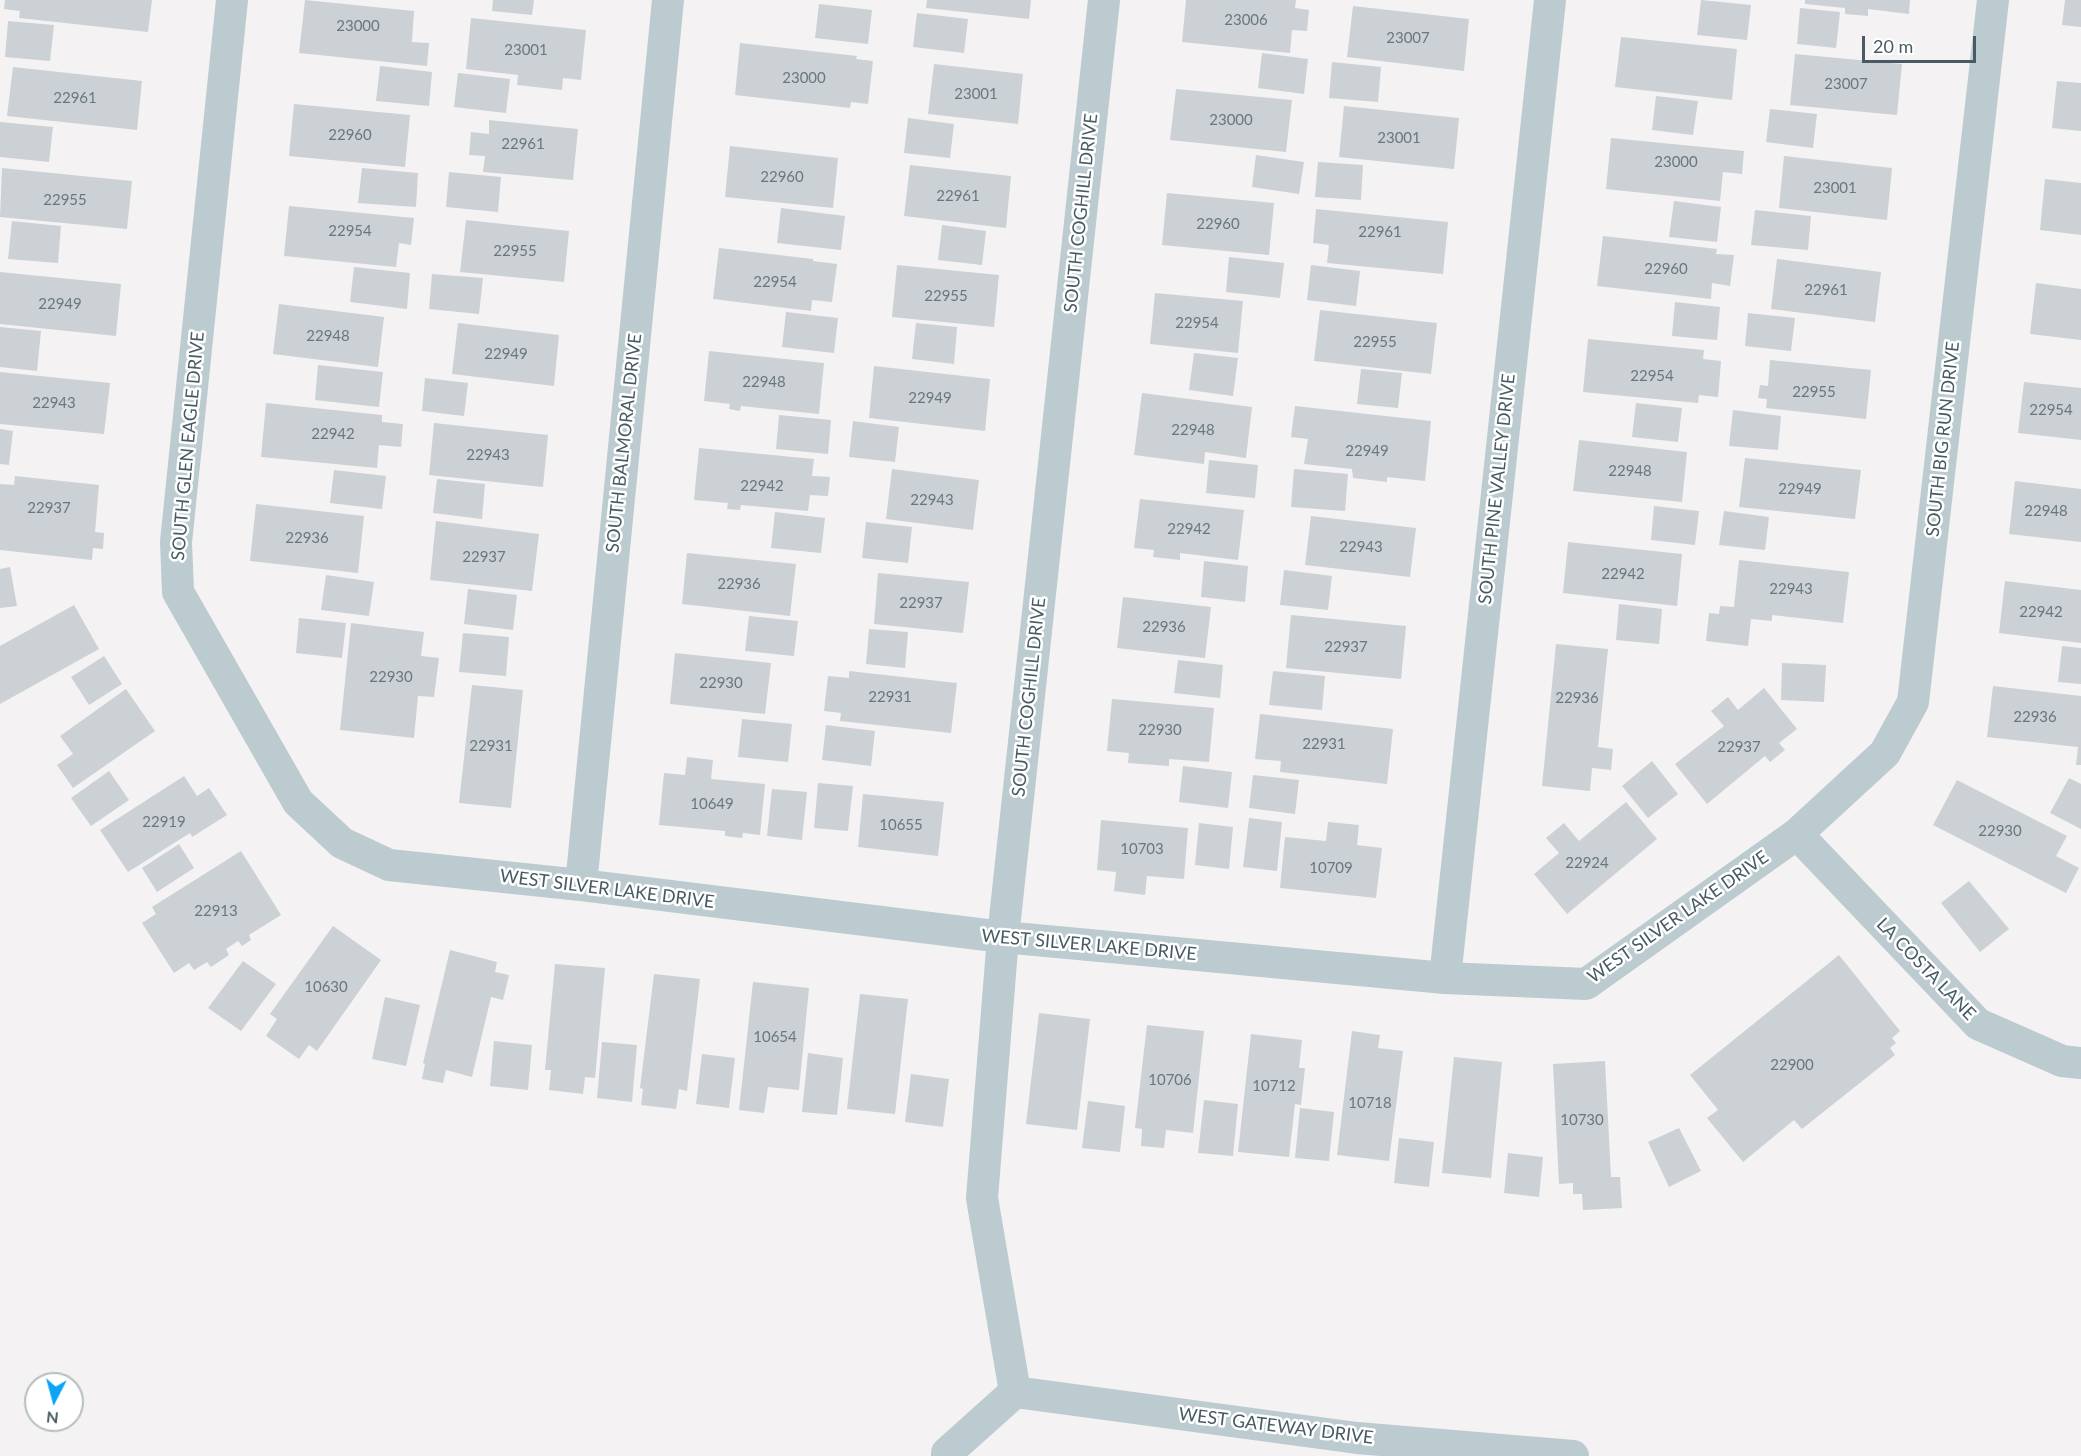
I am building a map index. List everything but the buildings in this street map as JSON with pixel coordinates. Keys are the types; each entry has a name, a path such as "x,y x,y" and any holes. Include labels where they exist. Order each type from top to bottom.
{"street":[{"name":"SOUTH GLEN EAGLE DRIVE","path":"232,0 176,542 178,592 298,802 342,843"},
{"name":"SOUTH BALMORAL DRIVE","path":"581,885 668,0"},
{"name":"SOUTH COGHILL DRIVE","path":"1015,1392 982,1198 1003,937 1104,0"},
{"name":"SOUTH PINE VALLEY DRIVE","path":"1444,978 1550,0"},
{"name":"SOUTH BIG RUN DRIVE","path":"1797,834 1885,753 1913,702 1993,0"},
{"name":"WEST SILVER LAKE DRIVE","path":"342,843 388,865 581,885 1003,937 1444,978 1586,984 1797,834"},
{"name":"LA COSTA LANE","path":"1797,834 1978,1024 2062,1061 2081,1063"},
{"name":"WEST GATEWAY DRIVE","path":"1015,1392 1356,1447 1573,1456"},
{"path":"947,1456 947,1453 1015,1392"}]}
